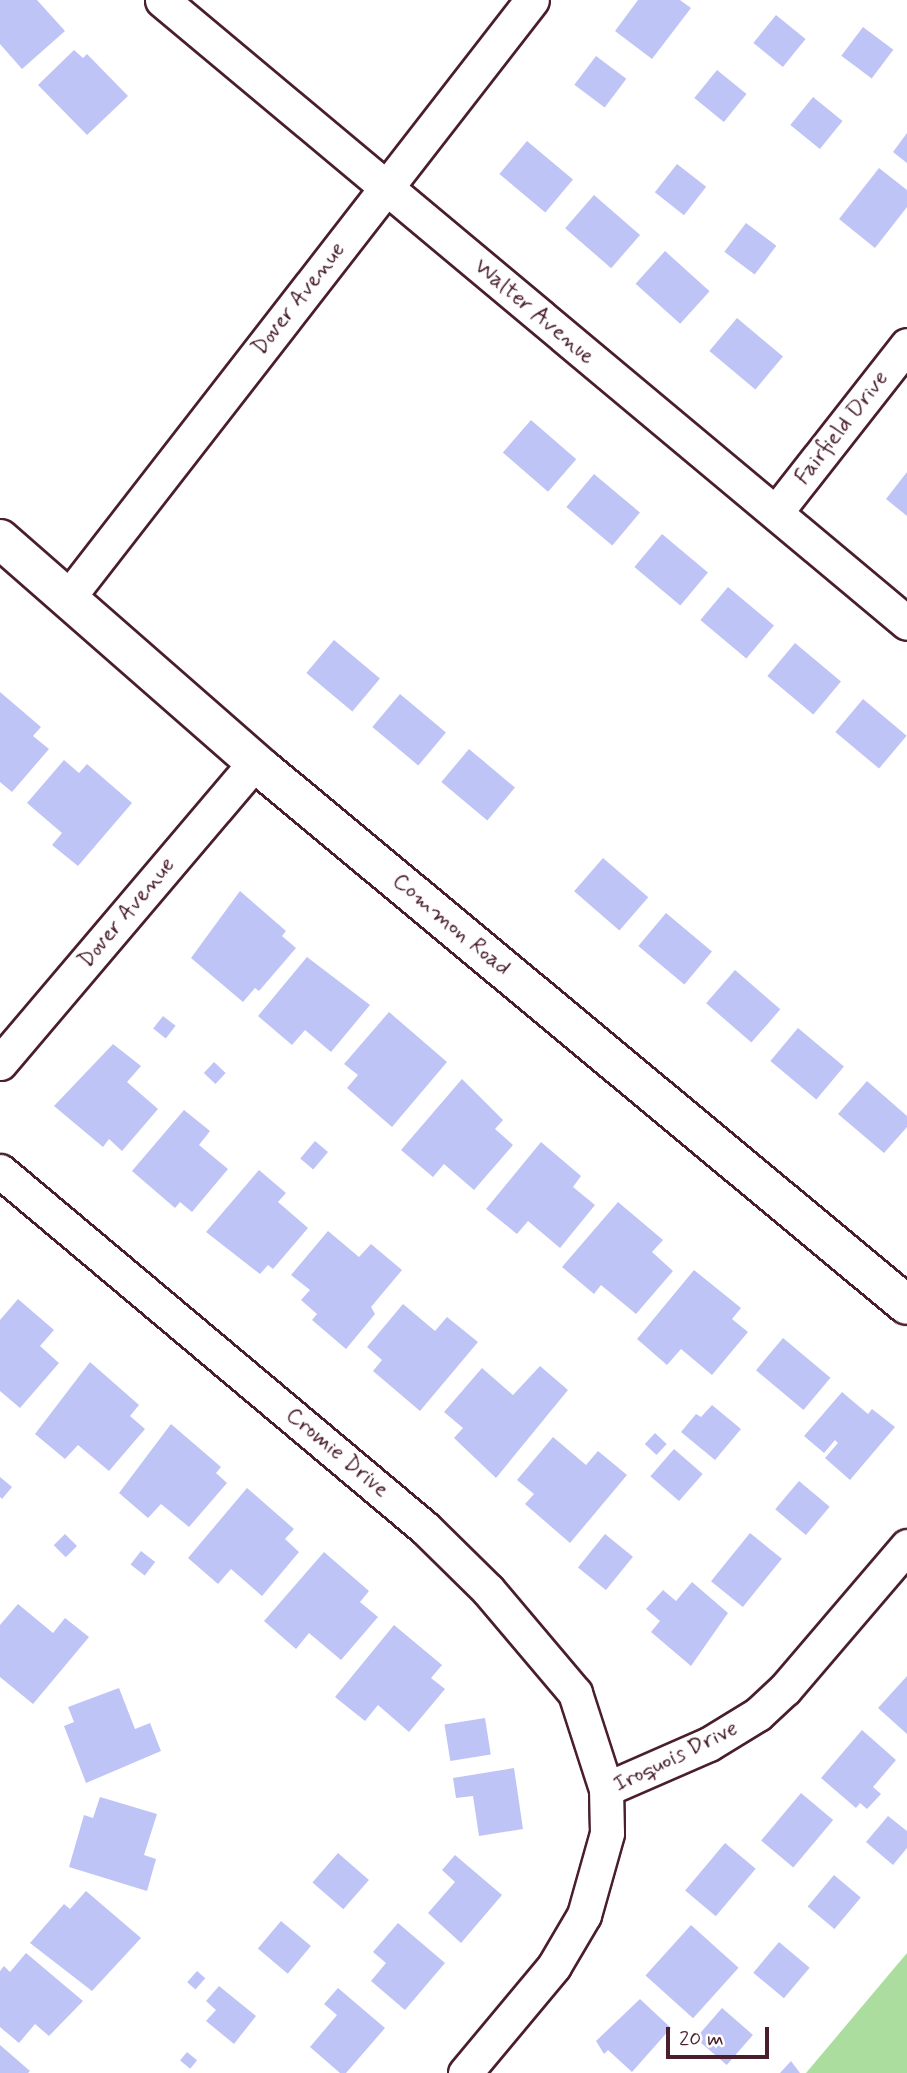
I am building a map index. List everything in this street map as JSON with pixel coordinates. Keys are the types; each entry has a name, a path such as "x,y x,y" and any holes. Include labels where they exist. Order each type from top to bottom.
{"street":[{"name":"Walter Avenue","path":"162,0 907,623"},
{"name":"Dover Avenue","path":"67,598 532,0"},
{"name":"Fairfield Drive","path":"776,512 907,345"},
{"name":"Common Road","path":"0,538 255,762 907,1305"},
{"name":"Dover Avenue","path":"0,1063 255,762"},
{"name":"Cromie Drive","path":"0,1171 425,1528 488,1590 575,1693 606,1789"},
{"name":"Iroquois Drive","path":"465,2073 554,1966 584,1915 607,1833 606,1789 709,1744 758,1714 785,1689 907,1546"}],"green space":[{"path":"907,1953 907,2073 806,2073"}],"building":[{"path":"0,0 37,0 65,31 22,69 0,44"},
{"path":"638,0 680,0 691,8 652,59 615,31"},
{"path":"776,15 806,39 783,67 753,43"},
{"path":"863,27 893,50 872,79 841,56"},
{"path":"74,50 83,58 87,54 128,96 87,135 38,85"},
{"path":"596,56 626,79 605,108 574,85"},
{"path":"717,70 747,94 724,122 694,98"},
{"path":"813,97 843,121 820,149 790,125"},
{"path":"907,133 907,163 893,152"},
{"path":"527,141 573,180 545,213 499,174"},
{"path":"677,164 706,187 684,215 655,192"},
{"path":"879,168 907,190 907,207 875,248 839,219"},
{"path":"594,195 640,235 611,268 565,228"},
{"path":"746,223 776,246 755,275 724,252"},
{"path":"665,251 710,291 680,324 636,284"},
{"path":"737,318 783,357 755,390 709,351"},
{"path":"531,420 576,459 548,492 503,452"},
{"path":"907,472 907,516 886,499"},
{"path":"594,474 640,513 612,546 566,507"},
{"path":"662,534 708,573 680,606 634,567"},
{"path":"728,587 774,626 746,659 700,620"},
{"path":"334,640 380,679 352,712 306,673"},
{"path":"795,643 841,682 813,715 767,676"},
{"path":"0,692 41,727 33,736 49,749 12,792 0,782"},
{"path":"400,694 446,733 418,766 372,727"},
{"path":"863,699 907,736 879,769 835,732"},
{"path":"469,749 515,788 487,821 441,782"},
{"path":"64,760 79,773 87,764 132,803 78,866 52,845 62,833 27,803"},
{"path":"603,858 648,897 619,931 574,891"},
{"path":"240,891 286,931 282,936 296,948 259,991 255,988 243,1002 191,958"},
{"path":"666,913 712,952 684,985 638,946"},
{"path":"307,957 370,1005 331,1052 305,1030 292,1045 258,1016"},
{"path":"735,970 780,1009 751,1043 706,1003"},
{"path":"389,1012 447,1062 392,1127 347,1088 358,1075 344,1064"},
{"path":"163,1016 176,1026 166,1038 153,1029"},
{"path":"798,1028 844,1067 816,1100 770,1061"},
{"path":"113,1044 141,1066 127,1082 158,1109 122,1151 109,1139 103,1147 54,1106"},
{"path":"214,1062 226,1073 215,1084 204,1073"},
{"path":"462,1079 503,1120 495,1129 513,1145 474,1190 444,1164 433,1177 401,1150"},
{"path":"867,1081 907,1116 907,1127 884,1153 838,1114"},
{"path":"184,1110 210,1131 199,1145 228,1169 192,1212 180,1202 175,1208 132,1171"},
{"path":"315,1141 328,1152 313,1170 300,1159"},
{"path":"541,1142 581,1176 573,1187 595,1205 560,1248 528,1221 517,1234 486,1209"},
{"path":"259,1170 286,1193 278,1202 308,1228 273,1269 268,1265 260,1274 206,1232"},
{"path":"618,1202 663,1240 652,1252 673,1271 636,1314 601,1285 594,1294 562,1267"},
{"path":"328,1231 359,1257 371,1244 402,1270 371,1307 375,1314 346,1349 312,1320 317,1314 301,1300 310,1290 291,1275"},
{"path":"694,1270 741,1308 732,1319 748,1332 712,1375 681,1349 667,1365 637,1339"},
{"path":"18,1299 54,1330 40,1346 59,1363 20,1408 0,1391 0,1320"},
{"path":"403,1304 435,1331 447,1317 478,1342 420,1411 373,1371 382,1360 367,1347"},
{"path":"783,1338 830,1378 803,1410 756,1370"},
{"path":"90,1362 139,1405 130,1416 145,1429 109,1471 78,1445 65,1459 35,1434"},
{"path":"540,1366 568,1390 496,1478 454,1438 463,1428 444,1412 482,1368 513,1395"},
{"path":"842,1392 868,1414 872,1409 895,1427 850,1480 825,1458 838,1443 835,1440 824,1453 804,1436"},
{"path":"712,1405 741,1429 715,1460 681,1432 696,1414 701,1417"},
{"path":"171,1424 221,1467 216,1473 227,1483 189,1527 161,1504 148,1518 119,1493"},
{"path":"655,1433 667,1444 656,1455 645,1444"},
{"path":"553,1437 586,1465 598,1451 627,1475 570,1543 525,1504 534,1494 517,1480"},
{"path":"674,1449 703,1474 679,1501 650,1476"},
{"path":"0,1477 12,1487 2,1499 0,1497"},
{"path":"799,1481 830,1507 806,1535 775,1509"},
{"path":"247,1488 294,1529 285,1539 299,1552 262,1596 231,1569 218,1584 188,1558"},
{"path":"750,1533 782,1559 743,1607 711,1581"},
{"path":"65,1534 77,1546 66,1557 54,1545"},
{"path":"605,1534 633,1557 606,1590 578,1567"},
{"path":"141,1551 155,1562 145,1575 131,1564"},
{"path":"324,1552 369,1591 360,1602 378,1617 341,1660 309,1633 296,1649 264,1621"},
{"path":"692,1582 728,1613 691,1666 651,1632 660,1621 646,1609 663,1590 676,1601"},
{"path":"18,1604 53,1633 65,1618 89,1637 33,1704 0,1677 0,1625"},
{"path":"394,1625 442,1665 431,1678 445,1689 409,1732 378,1705 365,1721 335,1697"},
{"path":"907,1676 907,1734 878,1708"},
{"path":"119,1688 135,1729 150,1723 161,1751 86,1783 64,1726 74,1722 68,1707"},
{"path":"485,1718 491,1755 450,1761 445,1724"},
{"path":"862,1730 896,1760 873,1787 881,1794 867,1809 860,1803 856,1808 821,1778"},
{"path":"514,1768 523,1829 479,1836 473,1796 456,1798 453,1778"},
{"path":"801,1793 833,1820 793,1867 761,1840"},
{"path":"100,1797 157,1814 144,1855 156,1859 147,1891 69,1867 84,1815 93,1818"},
{"path":"888,1816 907,1831 907,1848 893,1865 866,1842"},
{"path":"725,1843 756,1869 716,1916 685,1890"},
{"path":"338,1853 369,1880 343,1909 312,1882"},
{"path":"455,1855 502,1895 461,1943 428,1913 455,1882 442,1870"},
{"path":"834,1875 861,1897 834,1929 808,1906"},
{"path":"86,1891 141,1938 92,1991 30,1943 64,1904 70,1909"},
{"path":"281,1921 311,1946 288,1974 258,1949"},
{"path":"398,1923 445,1963 405,2010 371,1981 386,1963 373,1952"},
{"path":"691,1925 739,1968 693,2018 645,1976"},
{"path":"779,1942 810,1968 784,1998 753,1973"},
{"path":"26,1953 83,2001 49,2036 35,2024 19,2043 0,2027 0,1971 4,1966 10,1972"},
{"path":"197,1971 205,1978 195,1990 187,1982"},
{"path":"219,1986 256,2016 234,2044 206,2021 216,2010 206,2001"},
{"path":"338,1988 385,2028 346,2073 340,2073 310,2047 337,2015 324,2004"},
{"path":"640,1999 671,2028 632,2072 608,2050 604,2054 596,2041"},
{"path":"722,2008 753,2035 727,2065 696,2038"},
{"path":"0,2045 30,2071 0,2073"},
{"path":"187,2052 197,2060 190,2069 180,2061"},
{"path":"791,2061 800,2073 780,2073"}]}
